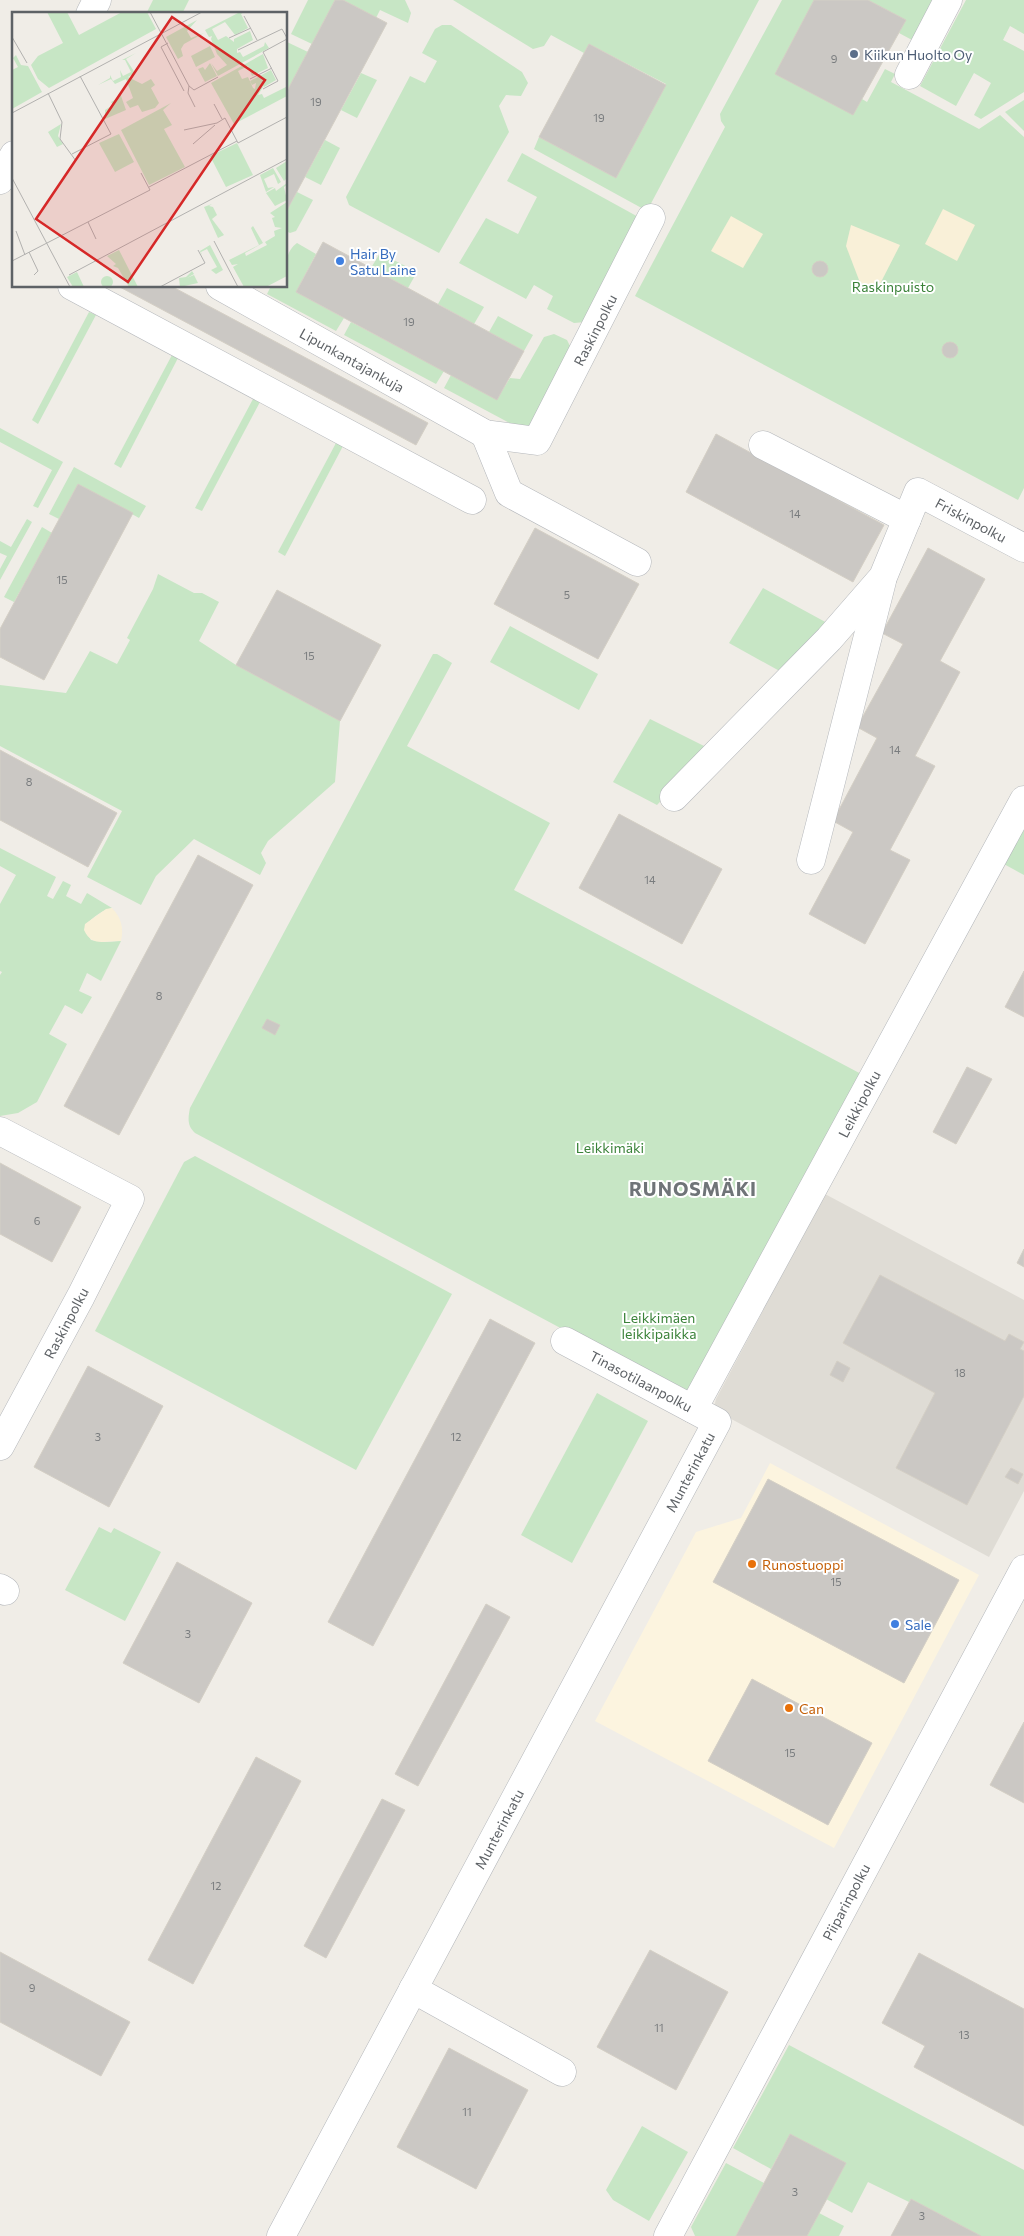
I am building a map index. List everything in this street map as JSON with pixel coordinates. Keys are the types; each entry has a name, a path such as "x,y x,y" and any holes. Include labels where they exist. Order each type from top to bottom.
{"street":[{"path":"91,12 97,0"},
{"path":"909,75 948,0"},
{"name":"Raskinpolku","path":"485,434 536,441 651,218"},
{"path":"76,288 472,500"},
{"name":"Lipunkantajankuja","path":"224,288 485,434"},
{"path":"485,434 509,494 637,562"},
{"path":"763,445 907,519 883,577 811,860"},
{"name":"Friskinpolku","path":"907,519 918,492 1024,548"},
{"path":"674,798 829,639 883,577"},
{"name":"Leikkipolku","path":"693,1409 1024,800"},
{"name":"Raskinpolku","path":"0,1131 130,1199 81,1296 0,1446"},
{"name":"Tinasotilaanpolku","path":"564,1341 717,1422"},
{"name":"Munterinkatu","path":"281,2236 717,1422"},
{"name":"Piiparinpolku","path":"668,2236 1024,1569"},
{"path":"413,1989 562,2072"}],"shaded area":[{"path":"825,1194 1024,1300 1024,1491 989,1557 720,1413 714,1407 716,1399"},
{"path":"770,1463 979,1575 834,1848 595,1721 696,1532 741,1518"}],"green space":[{"path":"153,0 189,0 183,12 147,12"},
{"path":"308,0 335,0 312,44 291,34"},
{"path":"343,0 405,0 411,13 408,23 380,10 376,18"},
{"path":"453,0 759,0 647,211 534,149 539,137 616,178 666,84 589,44 584,53 551,35 544,46 533,49"},
{"name":"Raskinpuisto","path":"782,0 814,0 862,99 867,102 885,69 895,74 891,82 979,129 1000,115 1024,137 1024,488 1018,500 635,296 725,127 721,121 720,114"},
{"path":"868,0 934,0 912,40 899,33 905,20"},
{"path":"966,0 1024,0 1024,34 1010,26 1003,40 1024,51 1024,92 981,119 974,115 991,83 974,73 956,106 920,86"},
{"path":"442,25 451,25 522,72 528,83 521,96 506,95 499,106 509,132 439,253 349,205 346,197 410,76 425,83 437,61 422,53 435,29"},
{"path":"288,42 308,52 288,89"},
{"path":"361,73 377,80 357,118 341,110"},
{"path":"1024,100 1024,131 1005,112"},
{"path":"325,140 340,148 321,185 305,177"},
{"path":"522,153 642,219 585,322 574,323 547,309 553,296 534,285 526,299 459,263 486,218 518,234 537,197 507,181"},
{"path":"297,192 313,200 296,231 290,233 288,232 288,208"},
{"path":"297,243 316,254 296,292 344,318 336,331 267,294 270,288 288,288 288,254"},
{"path":"380,253 417,272 408,288 371,268"},
{"path":"447,288 484,307 474,324 438,304"},
{"path":"89,312 96,315 38,424 32,420"},
{"path":"498,316 533,335 524,351 489,332"},
{"path":"351,322 444,371 436,384 344,335"},
{"path":"554,334 567,340 571,348 528,433 444,388 451,375 497,399 510,378 520,379 544,337"},
{"path":"172,355 178,358 121,468 114,464"},
{"path":"253,399 260,402 202,511 195,508"},
{"path":"0,428 63,462 38,508 33,506 52,470 0,442"},
{"path":"336,443 343,446 285,556 278,552"},
{"path":"74,467 146,506 139,518 78,484 59,519 49,514"},
{"path":"27,519 32,522 0,580 0,569 7,556 0,553 0,541 11,547"},
{"path":"42,527 52,533 14,602 4,597"},
{"path":"158,574 194,593 202,593 219,602 199,641 236,665 340,721 335,782 268,841 261,853 266,863 260,875 194,839 156,876 141,905 87,877 122,811 0,746 0,685 66,693 90,651 117,664 130,640 127,638 153,589"},
{"path":"763,588 829,624 785,674 729,643"},
{"path":"510,626 598,674 579,710 490,662"},
{"name":"Leikkimäki","path":"433,654 437,654 452,663 407,746 550,823 514,890 865,1076 698,1390 684,1394 195,1133 189,1125 190,1108"},
{"path":"650,719 710,749 657,805 613,782"},
{"path":"1024,821 1024,875 1002,863"},
{"path":"0,848 56,877 47,896 53,899 63,881 71,885 66,896 81,904 87,893 112,908 101,912 92,919 86,924 85,930 91,940 104,942 121,941 101,981 87,973 79,991 92,997 82,1014 65,1005 49,1034 67,1044 37,1102 18,1113 0,1116 0,975 2,972 0,971 0,904 16,875 0,866"},
{"path":"195,1156 452,1294 356,1470 95,1331 184,1162"},
{"path":"597,1393 648,1421 572,1563 521,1535"},
{"path":"99,1527 111,1533 114,1528 161,1552 125,1621 65,1590"},
{"path":"789,2045 1024,2170 1024,2236 981,2236 911,2199 909,2202 868,2182 852,2213 826,2199 845,2163 790,2134 771,2169 733,2148"},
{"path":"642,2126 688,2152 649,2221 613,2200 606,2190"},
{"path":"726,2163 764,2183 736,2236 695,2236 691,2227"},
{"path":"819,2213 844,2226 839,2236 807,2236"}],"sand":[{"path":"943,209 975,225 957,261 925,244"},
{"path":"731,216 763,234 743,268 711,251"},
{"path":"851,225 900,245 880,284 876,287 865,287 859,280 846,246"},
{"path":"112,908 118,915 121,923 121,941 100,942 87,936 84,930 85,924 106,909"}],"building":[{"path":"335,0 343,0 387,23 288,208 288,89"},
{"path":"814,0 868,0 906,20 853,115 775,74"},
{"path":"589,44 666,85 616,178 539,137"},
{"path":"323,242 524,351 497,400 296,292"},
{"path":"817,261 823,261 828,266 826,275 817,277 812,272 812,266"},
{"path":"122,288 175,288 428,423 416,445"},
{"path":"947,342 953,342 958,347 956,356 947,358 942,353 942,347"},
{"path":"716,434 884,525 853,582 686,492"},
{"path":"78,484 133,513 44,680 0,657 0,629"},
{"path":"535,528 639,584 598,659 494,604"},
{"path":"928,548 985,579 940,661 960,672 915,756 935,766 890,850 910,860 865,944 809,914 853,832 833,821 877,738 857,727 903,644 882,633"},
{"path":"277,590 381,645 340,721 236,665"},
{"path":"0,750 117,813 88,867 0,820"},
{"path":"619,814 722,869 682,944 579,888"},
{"path":"198,855 253,885 119,1135 64,1106"},
{"path":"1024,971 1024,1017 1005,1007"},
{"path":"267,1019 280,1025 275,1035 262,1028"},
{"path":"967,1067 992,1079 956,1144 933,1132"},
{"path":"0,1163 81,1207 52,1262 0,1234"},
{"path":"1024,1249 1024,1267 1017,1263"},
{"path":"880,1275 1005,1341 1009,1334 1024,1342 1020,1349 1024,1351 1024,1396 967,1505 896,1468 935,1393 843,1343"},
{"path":"490,1319 535,1343 373,1646 328,1622"},
{"path":"837,1361 850,1368 843,1382 830,1375"},
{"path":"88,1366 163,1406 109,1507 34,1467"},
{"path":"1011,1468 1023,1474 1018,1484 1005,1477"},
{"path":"768,1479 959,1580 904,1683 713,1582"},
{"path":"177,1562 252,1603 199,1703 123,1663"},
{"path":"486,1604 510,1617 418,1786 395,1774"},
{"path":"752,1679 872,1743 828,1825 708,1761"},
{"path":"1024,1722 1024,1803 990,1785"},
{"path":"256,1757 301,1781 193,1984 148,1960"},
{"path":"382,1799 405,1810 326,1958 304,1946"},
{"path":"650,1950 728,1992 676,2090 597,2047"},
{"path":"0,1952 130,2022 101,2076 0,2022"},
{"path":"919,1953 1024,2009 1024,2126 914,2067 925,2046 882,2023"},
{"path":"449,2048 528,2090 476,2189 397,2147"},
{"path":"790,2134 846,2163 807,2236 736,2236"},
{"path":"911,2199 981,2236 891,2236"}],"place":[{"name":"Kiikun Huolto Oy","path":"854,54"},
{"name":"Hair By Satu Laine","path":"340,261"},
{"name":"Runostuoppi","path":"752,1564"},
{"name":"Sale","path":"895,1624"},
{"name":"Can","path":"789,1708"}],"district":[{"name":"RUNOSMÄKI","path":"693,1188"}],"park label":[{"name":"Leikkimäen leikkipaikka","path":"659,1325"}]}
